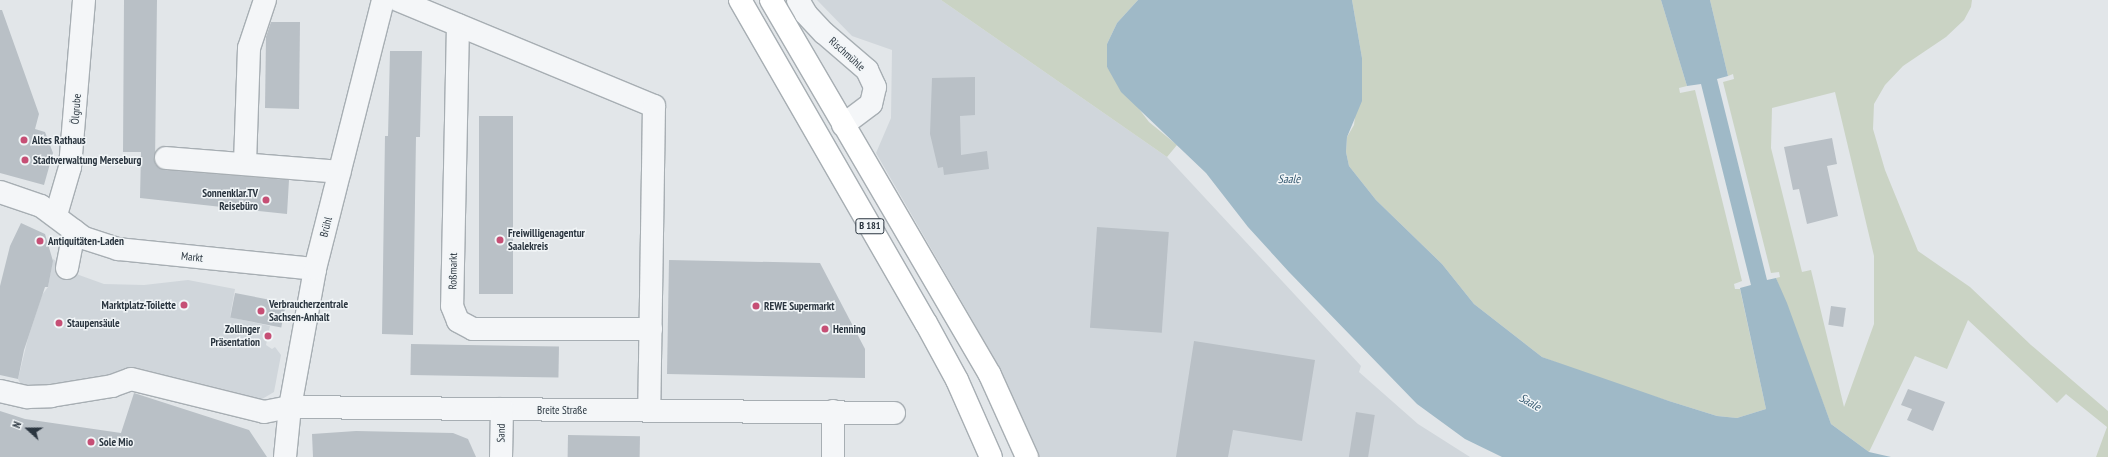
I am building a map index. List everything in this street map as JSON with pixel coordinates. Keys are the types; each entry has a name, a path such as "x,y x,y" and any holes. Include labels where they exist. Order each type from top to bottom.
{"main road":[{"name":"B 181","path":"740,0 926,323 957,380 991,457"},
{"name":"B 181","path":"771,0 990,375 1027,457"}],"street":[{"name":"Ölgrube","path":"56,215 70,168 84,0"},
{"name":"Brühl","path":"285,457 290,407 315,269 382,0"},
{"path":"398,0 654,106 649,410"},
{"name":"Rischmühle","path":"798,0 806,14 867,70 875,87 872,104 843,125"},
{"path":"245,163 249,48 251,36 264,6"},
{"name":"Roßmarkt","path":"458,25 452,306 458,321 473,329 651,329"},
{"path":"166,158 245,163 339,172"},
{"name":"Markt","path":"0,192 41,206 56,215 84,238 118,249 315,269"},
{"path":"67,268 74,231"},
{"path":"0,391 27,397 112,386 131,379 255,411 274,412 290,407"},
{"name":"Breite Straße","path":"290,407 834,411 894,413"},
{"name":"Sand","path":"501,457 502,409"},
{"path":"833,457 834,411"}],"shaded area":[{"path":"817,0 941,0 1167,157 1361,366 1359,372 1418,424 1470,457 1037,457 1024,424 974,323 876,153 891,118 892,50 852,36"},
{"path":"53,259 79,275 104,284 144,285 188,280 235,289 230,317 270,326 266,345 272,349 275,347 281,355 274,392 257,402 131,379 27,397 18,379 28,338 42,295 48,287"}],"green space":[{"path":"941,0 1138,0 1117,23 1107,44 1107,67 1149,122 1177,145 1167,157"},
{"path":"1352,0 1661,0 1687,86 1679,88 1680,93 1695,90 1742,281 1734,284 1735,289 1740,289 1766,409 1737,418 1717,416 1608,382 1542,357 1474,304 1442,264 1376,200 1349,166 1346,152 1347,137 1354,125 1362,58"},
{"path":"1710,0 1972,0 1971,7 1964,20 1946,37 1903,66 1885,85 1874,104 1873,129 1885,170 1918,251 1970,287 2031,345 2108,411 2108,457 2096,457 2107,427 2066,394 2057,403 1968,320 1947,369 1915,356 1869,452 1831,424 1776,278 1780,277 1779,272 1771,273 1723,82 1734,79 1733,74 1728,76","holes":["1835,92 1874,256 1874,324 1844,407 1811,270 1802,272 1771,148 1772,108"]}],"water":[{"name":"Saale","path":"1138,0 1352,0 1362,58 1362,101 1347,137 1346,152 1349,166 1376,200 1442,264 1474,304 1542,357 1669,401 1717,416 1737,418 1766,409 1740,288 1751,285 1701,84 1687,86 1661,0 1710,0 1728,76 1717,79 1767,280 1776,278 1787,303 1831,424 1869,452 1891,457 1502,457 1465,439 1417,404 1289,272 1248,227 1206,173 1121,92 1107,67 1107,44 1117,23"}],"building":[{"path":"124,0 157,0 155,164 165,170 289,180 287,214 140,198 141,152 123,152"},
{"name":"Altes Rathaus","path":"0,10 2,10 39,114 35,129 45,132 53,153 44,185 0,173"},
{"path":"271,22 300,22 299,109 265,108 266,37"},
{"path":"390,51 422,51 420,137 416,137 413,335 382,334 385,136 388,136"},
{"path":"975,77 975,115 960,116 961,155 987,151 989,169 944,175 943,167 938,168 930,134 932,78"},
{"path":"479,116 513,116 513,294 479,294"},
{"path":"1832,138 1837,164 1827,166 1838,216 1807,224 1799,189 1793,190 1784,147"},
{"path":"21,223 45,234 53,261 48,287 45,287 24,350 18,379 0,375 0,286 10,246"},
{"path":"1097,227 1169,232 1162,333 1090,328"},
{"name":"REWE Supermarkt","path":"669,260 820,263 865,349 865,378 667,374"},
{"path":"235,293 286,303 281,327 230,318"},
{"path":"1831,306 1846,308 1843,327 1828,325"},
{"path":"1194,341 1315,360 1302,441 1233,430 1228,457 1176,457"},
{"path":"411,344 559,347 558,378 410,375"},
{"path":"1908,389 1945,402 1933,431 1907,420 1912,409 1901,405"},
{"path":"134,393 249,430 267,457 0,457 0,411 25,419 121,433"},
{"path":"1356,412 1375,415 1368,457 1349,457"},
{"path":"356,431 453,433 468,439 476,457 313,457 312,434"},
{"path":"568,435 640,436 640,457 568,457"}],"place":[{"name":"Altes Rathaus","path":"24,140"},
{"name":"Stadtverwaltung Merseburg","path":"25,160"},
{"name":"Sonnenklar.TV Reisebüro","path":"266,200"},
{"name":"Freiwilligenagentur Saalekreis","path":"500,240"},
{"name":"Antiquitäten-Laden","path":"40,241"},
{"name":"Marktplatz-Toilette","path":"184,305"},
{"name":"REWE Supermarkt","path":"756,306"},
{"name":"Verbraucherzentrale Sachsen-Anhalt","path":"261,311"},
{"name":"Staupensäule","path":"59,323"},
{"name":"Henning","path":"825,329"},
{"name":"Zollinger Präsentation","path":"268,336"},
{"name":"Sole Mio","path":"91,442"}]}
